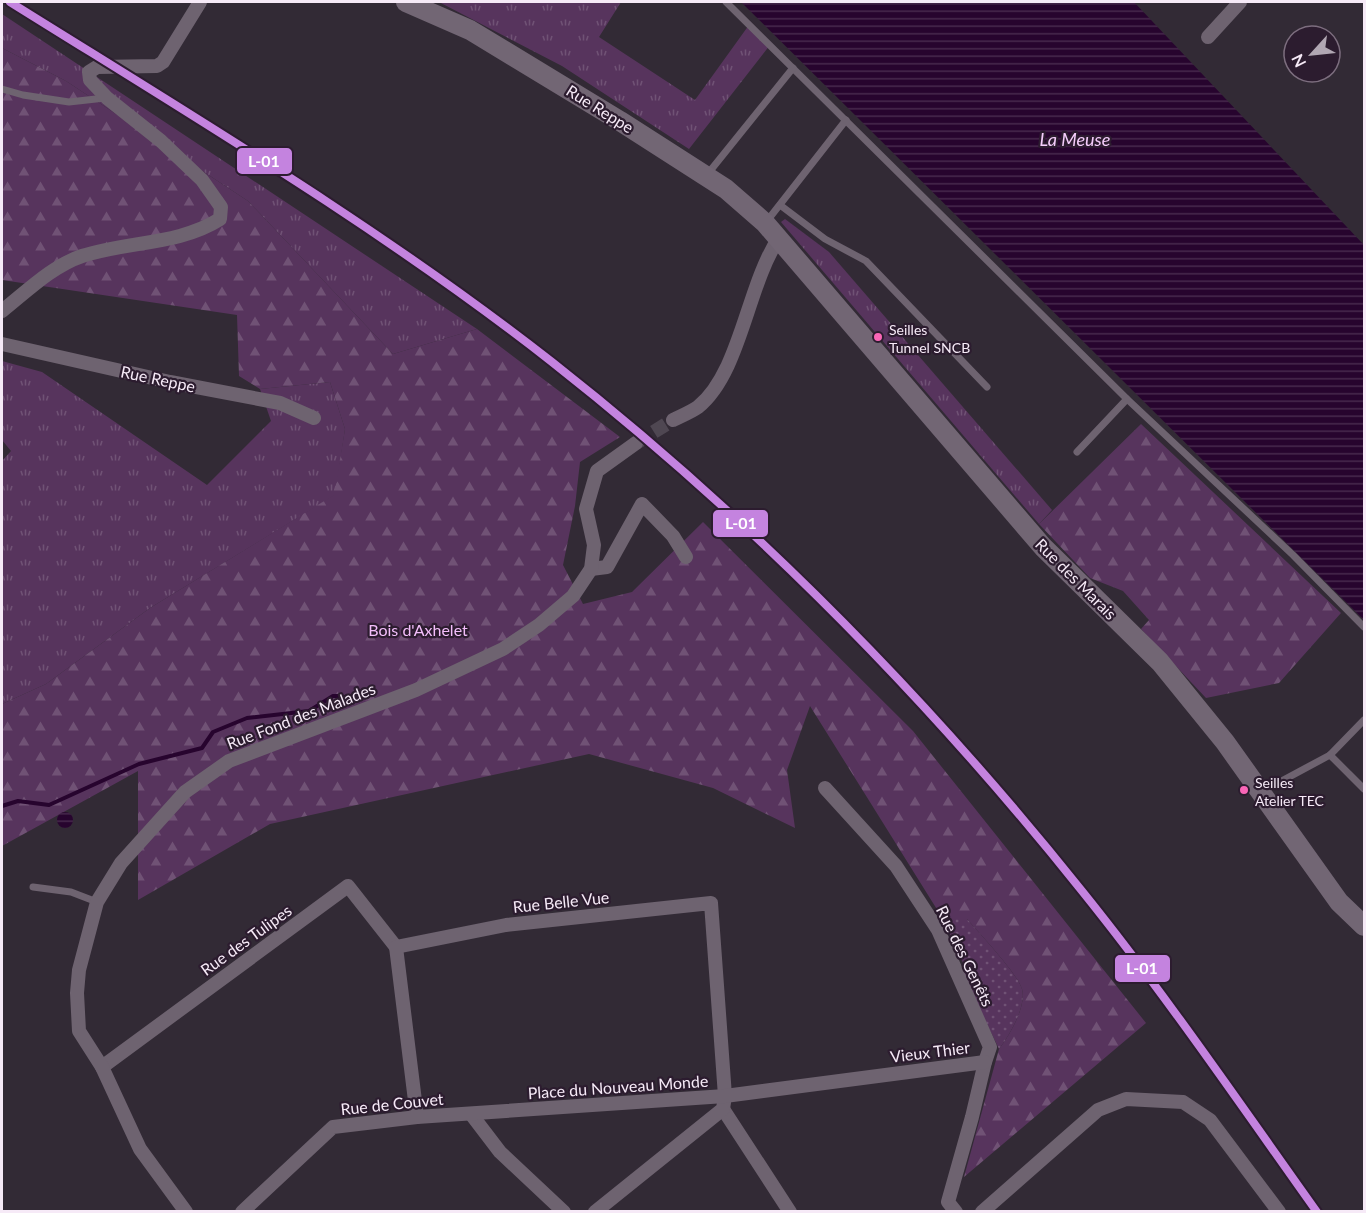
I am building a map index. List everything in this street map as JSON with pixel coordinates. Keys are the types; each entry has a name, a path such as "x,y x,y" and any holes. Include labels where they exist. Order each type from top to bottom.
{"main road":[{"name":"Rue Reppe","path":"406,2 470,30 620,121 726,189 772,230"},
{"name":"Rue des Marais","path":"772,230 1043,547 1160,662 1225,742 1339,902 1365,926"}],"street":[{"path":"2,311 57,268 81,256 139,243 176,238 203,230 220,219 221,207 202,180 161,141 107,98 90,80 89,72 97,67 157,66 163,62 200,2"},
{"path":"1208,37 1240,2"},
{"path":"673,420 698,407 716,386 731,358 768,253 772,230"},
{"name":"Rue Reppe","path":"2,344 170,382 279,403 314,418"},
{"path":"591,569 594,545 586,509 597,471 636,443"},
{"name":"Rue Fond des Malades","path":"186,1212 140,1149 102,1067 79,1031 77,993 79,970 96,902 121,862 185,792 229,761 416,690 503,649 539,625 573,596 591,569 607,567 642,504 673,536 686,556"},
{"name":"Rue des Genêts","path":"825,788 896,866 938,930 990,1047 985,1062"},
{"name":"Rue des Tulipes","path":"102,1067 348,886 396,946"},
{"name":"Rue Belle Vue","path":"396,946 506,925 711,903 724,1102"},
{"path":"396,946 417,1117"},
{"name":"Vieux Thier","path":"724,1102 985,1062 948,1202 956,1212"},
{"path":"982,1212 1098,1110 1126,1099 1184,1102 1210,1120 1280,1212"},
{"path":"724,1102 790,1212"},
{"name":"Place du Nouveau Monde","path":"471,1114 724,1102"},
{"name":"Place du Nouveau Monde","path":"595,1212 724,1102"},
{"path":"471,1114 500,1152 564,1212"},
{"name":"Rue de Couvet","path":"242,1212 333,1127 417,1117 471,1114"}],"lane":[{"path":"726,2 1127,399 1293,555 1365,627"},
{"path":"706,176 793,68"},
{"path":"2,89 23,95 69,102 107,98"},
{"path":"772,230 780,205 846,120"},
{"path":"780,205 825,239 867,261 987,387"},
{"path":"1077,452 1127,399"},
{"path":"1261,792 1330,755 1365,720"},
{"path":"1330,755 1365,789"},
{"path":"33,887 71,892 96,902"}],"green space":[{"path":"439,2 621,2 599,37 695,100 749,25 770,45 689,149 562,66"},
{"path":"2,14 477,329 393,354 248,201 66,81 2,48"},
{"name":"Bois d'Axhelet","path":"2,48 66,81 248,201 393,354 477,329 620,437 580,462 575,506 563,565 583,604 632,592 703,522 913,731 1146,1023 964,1177 999,1049 1020,1012 1022,989 1006,964 967,919 943,919 810,706 787,770 795,828 713,788 589,754 270,824 138,900 138,771 2,846 2,704 46,684 150,608 334,495 345,429 330,382 260,389 239,376 237,315 2,280"},
{"path":"785,219 829,252 1052,510 1039,524 781,222"},
{"path":"2,361 42,372 207,485 271,421 260,389 330,382 345,429 335,495 150,608 46,684 2,704 2,461 11,451 2,440"},
{"path":"1141,424 1341,613 1279,683 1206,698 1141,629 1149,620 1123,591 1090,578 1039,524"},
{"path":"943,919 967,919 1019,982 1023,996 1020,1012 999,1049 960,968 964,965"}],"water":[{"name":"La Meuse","path":"741,2 1134,2 1364,245 1364,620"},
{"path":"65,812 73,820 65,828 57,820"}],"waterway":[{"path":"2,806 18,801 49,805 139,764 202,748 213,732 247,718 309,711 333,696 340,696 343,704"}],"tunnel":[{"path":"636,443 673,420"}],"transit line":[{"name":"L-01","path":"10,2 286,175 421,265 552,362 696,482 832,611 961,748 1022,819 1143,969 1317,1212"}],"place":[{"name":"Seilles Tunnel SNCB","path":"878,337"},
{"name":"Seilles Atelier TEC","path":"1244,790"}]}
